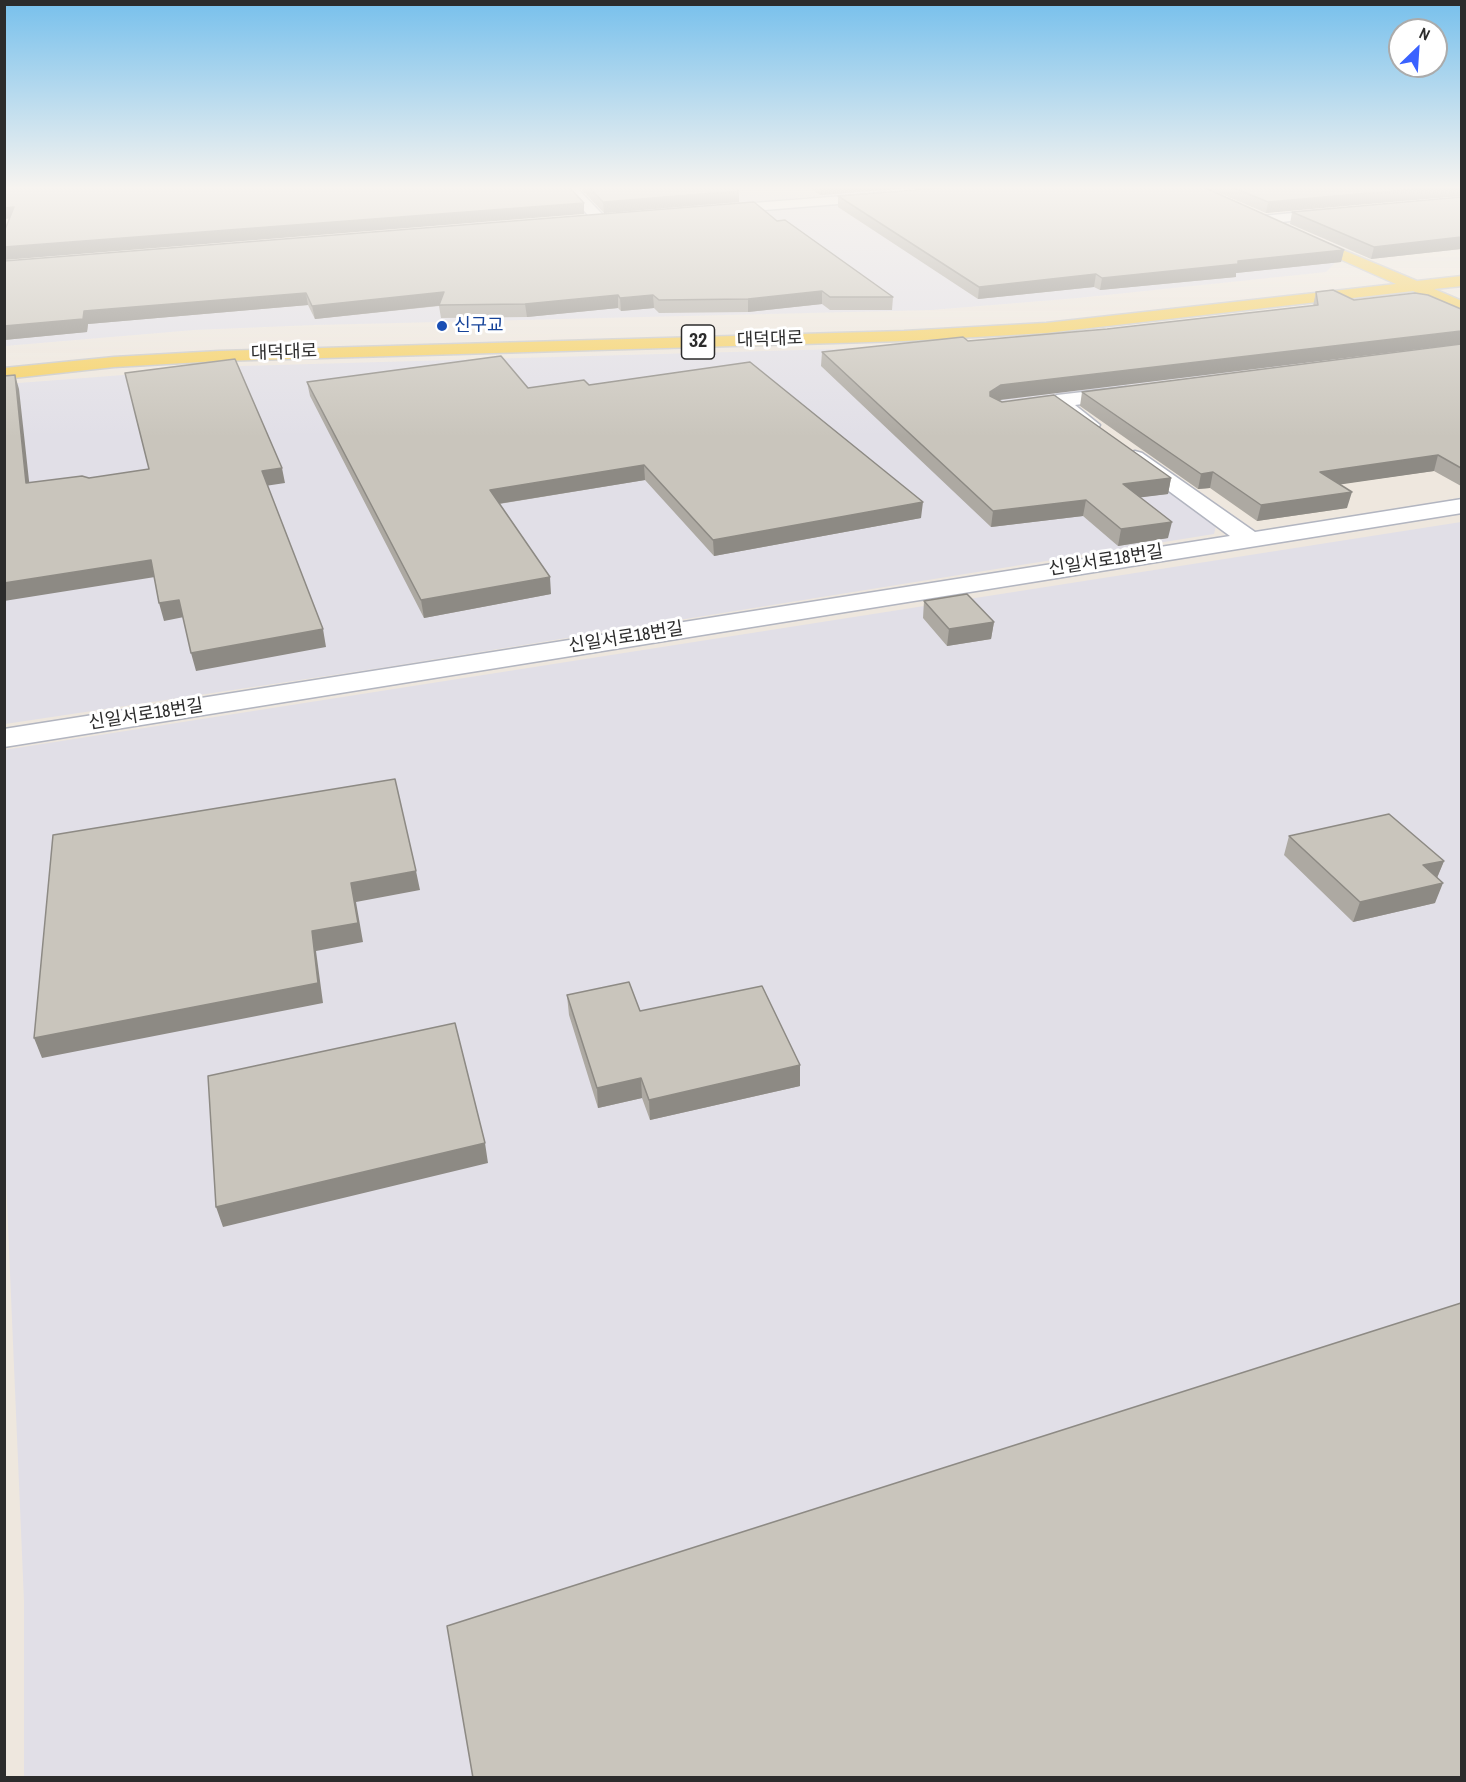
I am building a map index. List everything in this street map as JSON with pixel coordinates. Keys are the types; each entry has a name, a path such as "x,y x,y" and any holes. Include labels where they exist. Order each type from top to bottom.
{"main road":[{"path":"1337,270 1393,277 1461,308"},
{"path":"1340,272 1366,270"},
{"name":"대덕대로","path":"6,370 127,347 223,342 894,326 1022,317 1340,272 1393,277 1459,270"},
{"name":"대덕대로","path":"6,370 251,354 892,336 1046,328 1461,281"},
{"path":"1350,295 1405,298 1461,308"}],"street":[{"path":"1034,404 1140,391"},
{"path":"1057,401 1105,436"},
{"path":"1124,449 1248,538"},
{"name":"신일서로18번길","path":"4,738 1248,538 1461,506"}],"shaded area":[{"path":"28,270 1328,270 1078,298 932,310 315,325 194,330 5,346 5,272"},
{"path":"1461,343 991,403 1122,458 1216,526 1214,534 380,668 5,724 5,384 242,366 930,346"},
{"path":"1461,522 1461,1777 24,1777 24,1601 4,1132 4,750"}],"building":[{"path":"4,270 855,270 893,297 830,297 822,291 748,299 659,300 653,295 620,298 618,295 525,304 439,305 444,292 312,306 306,293 84,311 83,319 4,326"},
{"path":"953,270 1178,270 1102,278 1096,274 979,287"},
{"path":"1333,290 1354,300 1415,293 1428,295 1461,309 1461,331 1001,385 990,392 990,396 1002,402 1054,395 1171,478 1123,484 1172,522 1121,529 1086,500 993,511 822,352 963,337 968,341 1107,329 1318,305 1316,292"},
{"path":"1461,344 1461,468 1438,455 1320,472 1352,492 1261,505 1213,472 1201,474 1082,392"},
{"path":"501,356 528,388 584,380 589,385 750,362 923,502 713,540 644,465 490,490 550,577 421,600 307,382"},
{"path":"235,359 282,468 262,471 323,629 191,653 179,600 159,603 151,560 4,583 4,376 15,375 26,483 82,476 89,478 149,469 125,373"},
{"path":"967,594 994,622 949,629 924,601"},
{"path":"395,779 416,871 351,883 358,923 312,931 318,983 34,1038 53,835"},
{"path":"1389,814 1444,861 1423,865 1443,883 1360,902 1289,836"},
{"path":"629,982 640,1011 762,986 800,1065 649,1100 641,1078 597,1088 567,995"},
{"path":"455,1023 485,1143 216,1207 208,1076"},
{"path":"1461,1303 1461,1778 473,1778 447,1626"}],"place":[{"name":"신구교","path":"442,326"}]}
